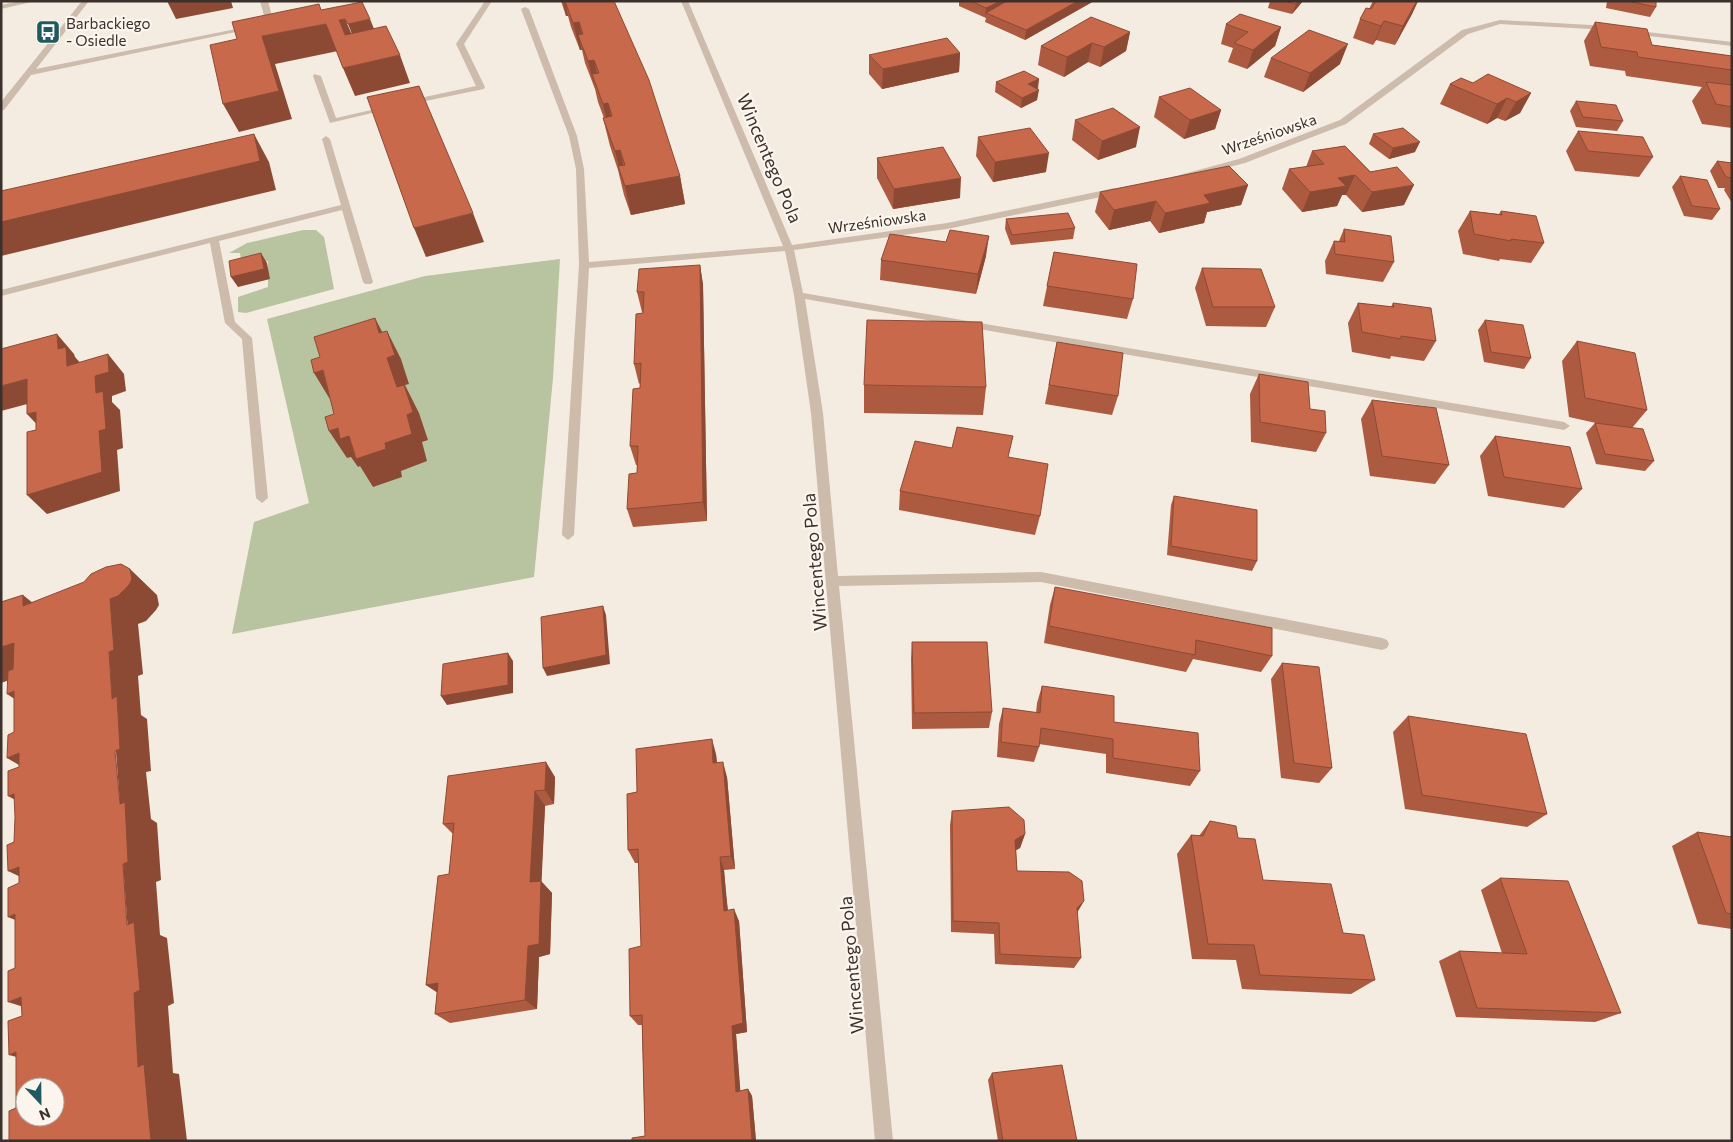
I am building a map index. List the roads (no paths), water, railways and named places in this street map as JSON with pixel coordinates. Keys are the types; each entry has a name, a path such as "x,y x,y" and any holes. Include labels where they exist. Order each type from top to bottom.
{"street":[{"path":"1,6 33,1"},
{"path":"1,108 86,1"},
{"path":"29,73 270,24 264,1"},
{"path":"317,76 333,121 481,87 460,44 489,1"},
{"name":"Wincentego Pola","path":"684,1 789,248 799,295 818,413 884,1141"},
{"path":"525,8 572,136 578,161 583,200 584,265 568,535"},
{"name":"Wrześniowska","path":"1159,181 1242,161 1343,122 1464,32 1500,22 1590,26 1618,30"},
{"path":"1628,31 1732,44"},
{"path":"326,139 368,282"},
{"name":"Wrześniowska","path":"584,265 789,248 947,226 1122,190"},
{"path":"1,293 346,206"},
{"path":"214,240 230,323 247,338 262,498"},
{"path":"799,295 1564,426"},
{"path":"834,581 1041,577 1382,644"}],"place":[{"name":"Barbackiego - Osiedle","path":"48,32"}]}
